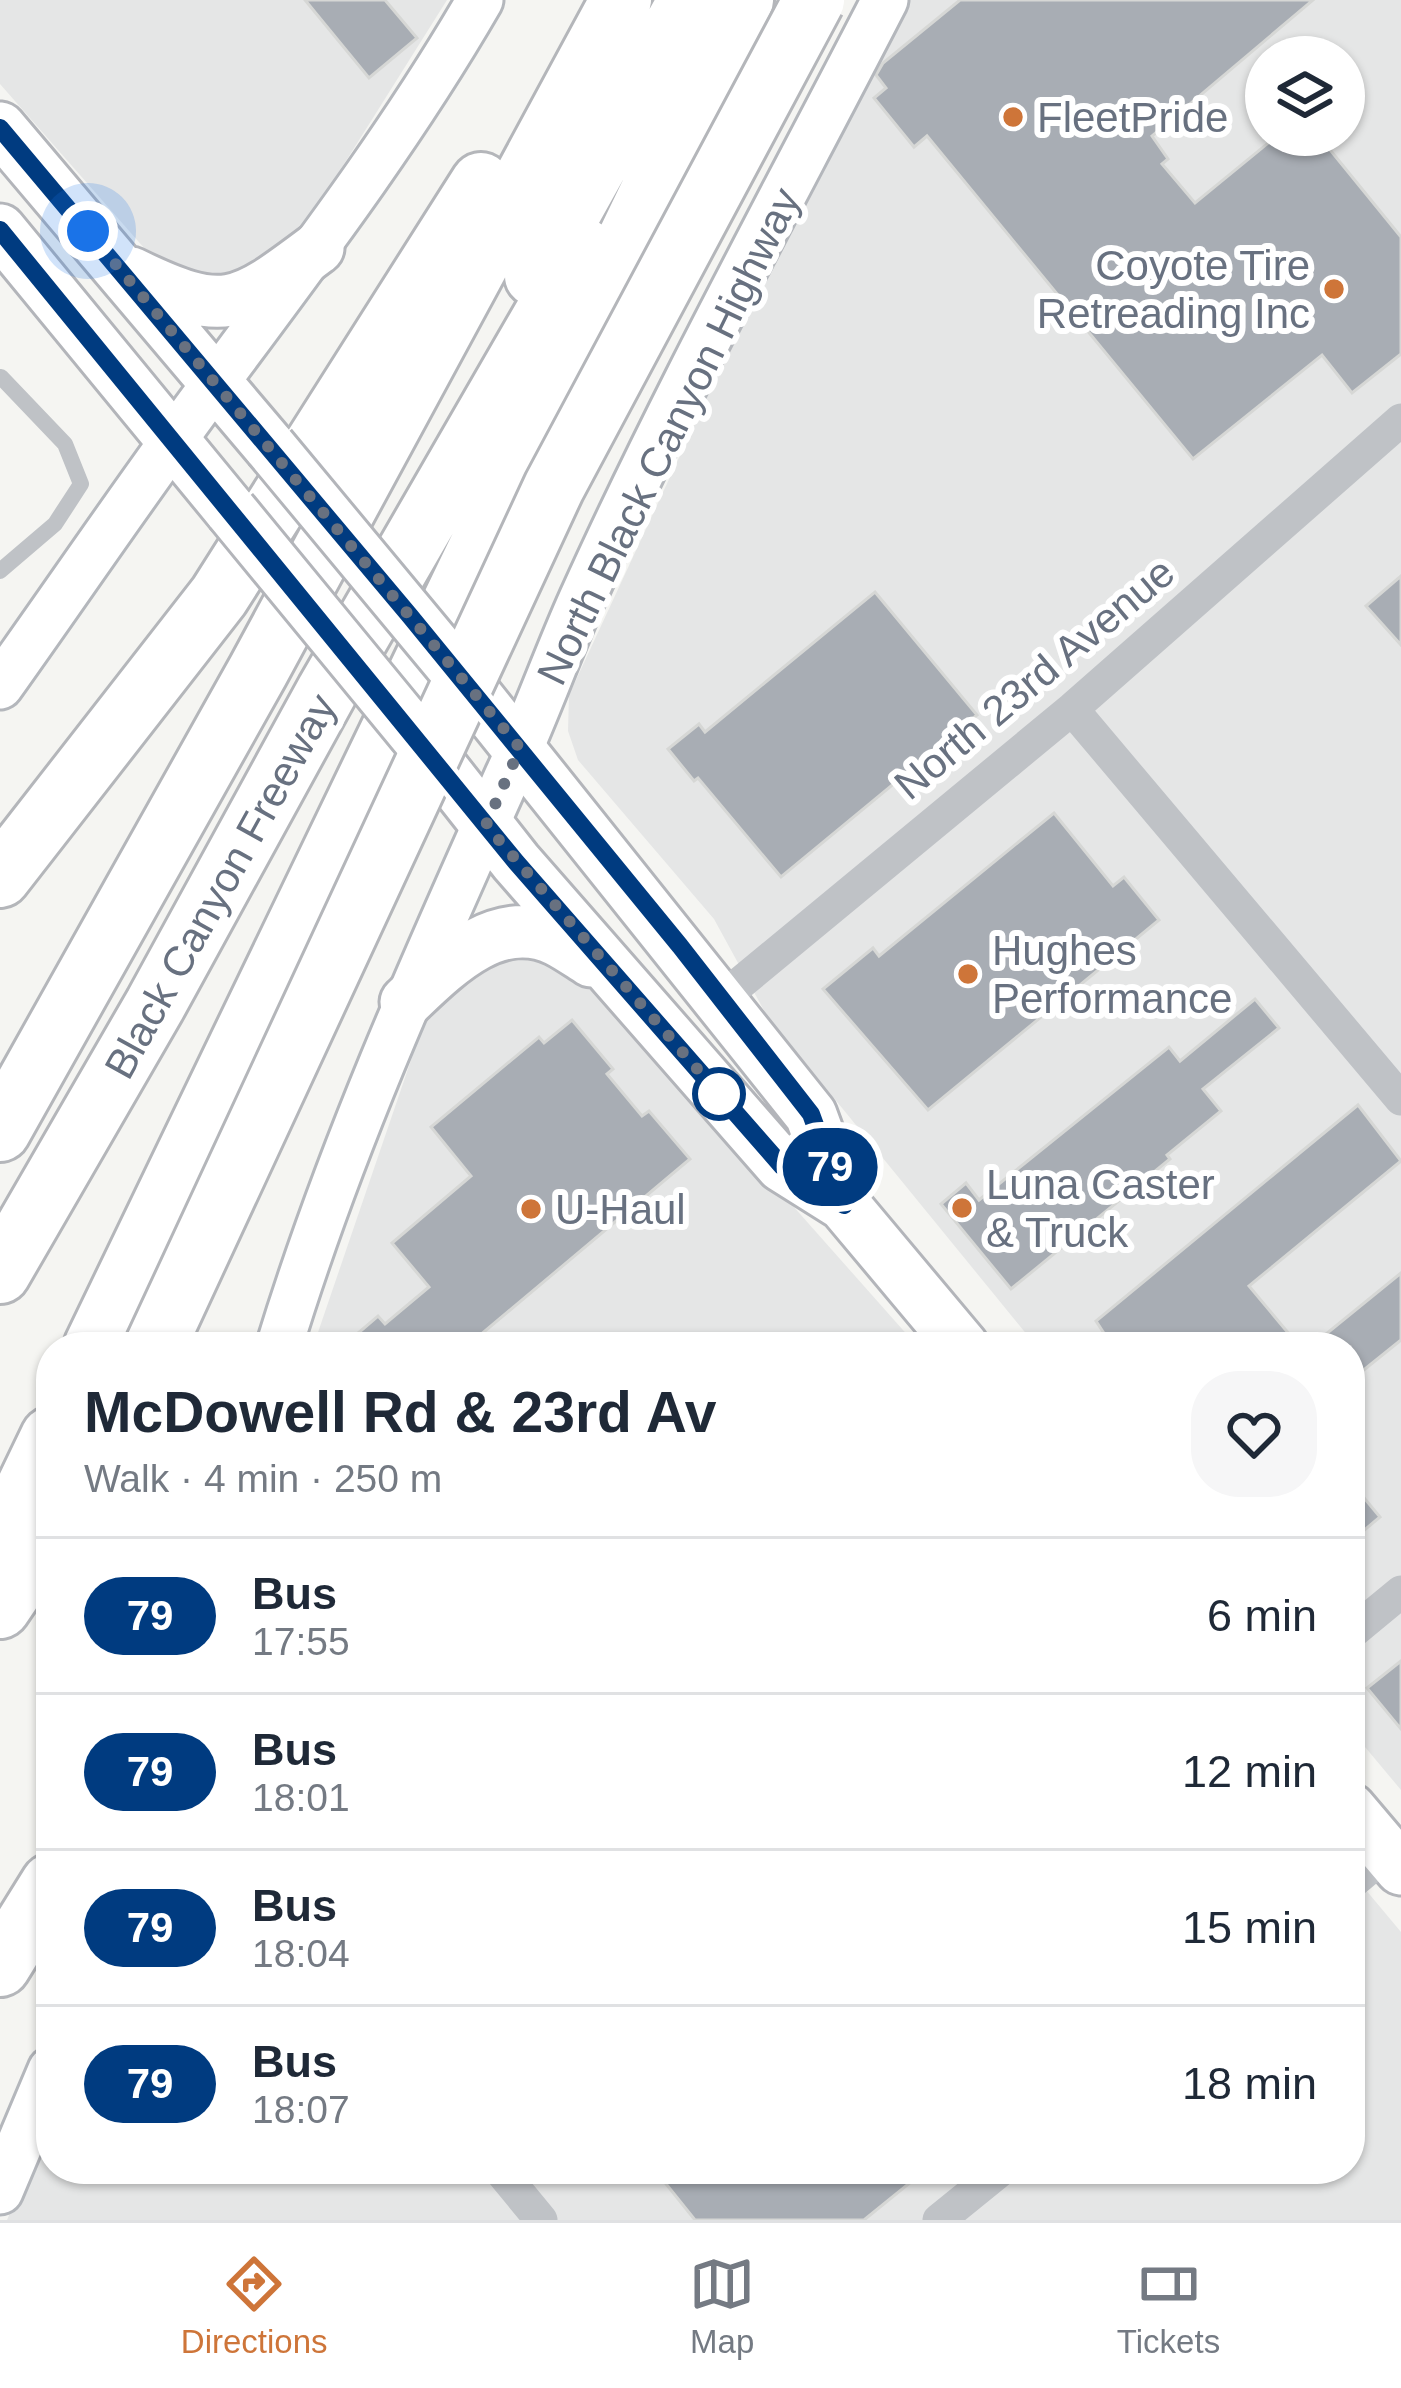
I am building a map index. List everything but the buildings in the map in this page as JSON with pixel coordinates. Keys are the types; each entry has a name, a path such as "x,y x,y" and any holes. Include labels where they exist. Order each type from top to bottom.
{"highway":[{"path":"1,876 219,596 596,0"},
{"name":"Black Canyon Freeway","path":"0,1131 258,671 621,0"},
{"path":"10,1256 17,1205 61,1123 689,0"},
{"name":"Black Canyon Freeway","path":"10,1256 155,1005 327,691 729,0"},
{"path":"101,1332 742,0"},
{"path":"162,1332 554,488 814,0"},
{"path":"0,1543 36,1467"},
{"path":"0,1608 36,1555"},
{"path":"0,1966 36,1908"}],"main road":[{"name":"North Black Canyon Highway","path":"284,1332 406,1002 583,599 686,384 885,0"},
{"path":"0,686 215,382 318,248 434,80 466,13"},
{"path":"0,128 520,748 721,999 811,1114 844,1205"},
{"path":"0,230 486,825 782,1166 844,1205 950,1332"},
{"path":"117,266 186,298 224,304 254,293 318,248"},
{"path":"406,1002 465,951 500,934 555,938 615,974"},
{"path":"1365,1840 1379,1869"},
{"path":"0,2192 36,2106"}],"street":[{"name":"North 23rd Avenue","path":"721,999 1072,710 1401,420"},
{"path":"1072,710 1401,1099"},
{"path":"1365,1622 1401,1592"},
{"path":"511,2184 541,2220"},
{"path":"940,2220 984,2184"}],"lane":[{"path":"0,571 55,524 81,484 64,444 1,377"}],"shaded area":[{"path":"0,0 447,0 307,223 279,256 224,276 169,268 145,249 0,84"},
{"path":"909,0 1401,0 1401,1790 1365,1747 1365,1332 1025,1332 767,1016 714,919 578,760 568,731 569,695 784,231"},
{"path":"533,953 590,977 905,1332 318,1332 423,1025 438,998 478,963"},
{"path":"1365,1889 1401,1932 1401,2220 7,2220 36,2151 36,2184 1365,2184"}],"bus line":[{"name":"79","path":"0,128 680,946 811,1114 844,1205 782,1166 516,862 0,230"}],"place":[{"name":"FleetPride","path":"1013,117"},
{"name":"Coyote Tire Retreading Inc","path":"1334,289"},
{"name":"Hughes Performance","path":"968,974"},
{"name":"Luna Caster & Truck","path":"962,1208"},
{"name":"U-Haul","path":"531,1209"}],"route":[{"path":"88,231 520,748 486,825 719,1094"}]}
